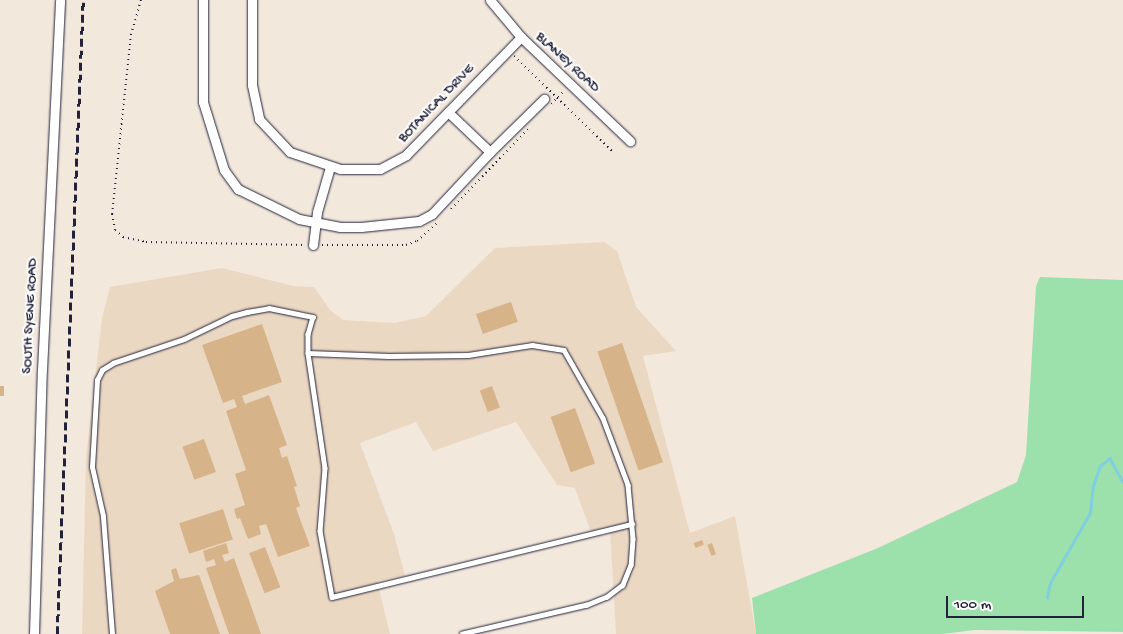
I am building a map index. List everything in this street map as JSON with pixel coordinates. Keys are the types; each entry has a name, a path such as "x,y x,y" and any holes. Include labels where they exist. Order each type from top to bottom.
{"street":[{"name":"SOUTH SYENE ROAD","path":"34,634 42,370 60,0"},
{"path":"204,0 203,102 224,170 238,189 299,219 361,227 419,221 432,214 490,152 544,99"},
{"name":"BOTANICAL DRIVE","path":"252,0 252,85 260,119 290,152 330,167 366,171 394,163 419,143 521,37"},
{"name":"BLANEY ROAD","path":"490,0 521,37 630,141"},
{"path":"448,112 490,152"},
{"path":"308,245 330,167"}],"lane":[{"path":"112,634 103,516 92,467 95,396 102,370 132,356 184,339 232,316 269,308 313,318 308,334 308,353 325,468 320,531 332,597 632,524"},
{"path":"308,353 389,356 468,355 532,345 564,350 603,418 628,485 632,524 630,565 623,585 608,597 462,634"}],"path":[{"path":"141,0 131,34 112,214 115,230 123,237 146,242 308,245"},
{"path":"516,59 614,153"}],"shaded area":[{"path":"604,242 617,251 636,307 676,351 643,356 690,533 735,516 756,634 616,634 610,529 591,532 575,488 557,485 516,422 433,451 416,422 360,443 394,534 405,576 377,581 390,634 82,634 86,458 102,318 110,287 222,268 293,286 314,287 330,310 343,320 395,323 426,316 495,248"}],"green space":[{"path":"1040,277 1123,280 1123,632 974,630 943,634 756,634 752,598 878,548 1017,482 1026,455 1036,286"}],"building":[{"path":"511,302 518,322 483,334 476,314"},
{"path":"262,324 282,382 242,396 245,404 269,395 287,445 279,448 282,458 287,456 297,486 294,487 300,506 296,508 310,546 278,557 266,524 259,526 261,534 248,539 240,518 237,519 234,509 245,505 235,474 246,470 226,411 237,407 234,399 223,403 202,345"},
{"path":"622,343 663,462 638,471 597,351"},
{"path":"0,386 4,386 4,396 0,396"},
{"path":"492,386 500,408 488,412 480,390"},
{"path":"575,408 595,463 571,472 551,417"},
{"path":"204,439 216,472 194,480 182,447"},
{"path":"223,509 233,539 189,554 179,523"},
{"path":"702,540 704,545 696,548 694,543"},
{"path":"226,543 229,553 222,555 225,562 234,558 261,634 229,634 206,568 216,565 214,559 206,562 203,551"},
{"path":"712,543 716,554 711,556 707,545"},
{"path":"265,547 280,587 265,593 249,553"},
{"path":"176,568 180,579 199,575 220,634 170,634 155,591 174,581 171,570"}],"waterway":[{"path":"1047,598 1050,583 1090,513 1093,486 1100,466 1110,458 1123,482"}],"railway":[{"path":"57,634 83,0"}]}
